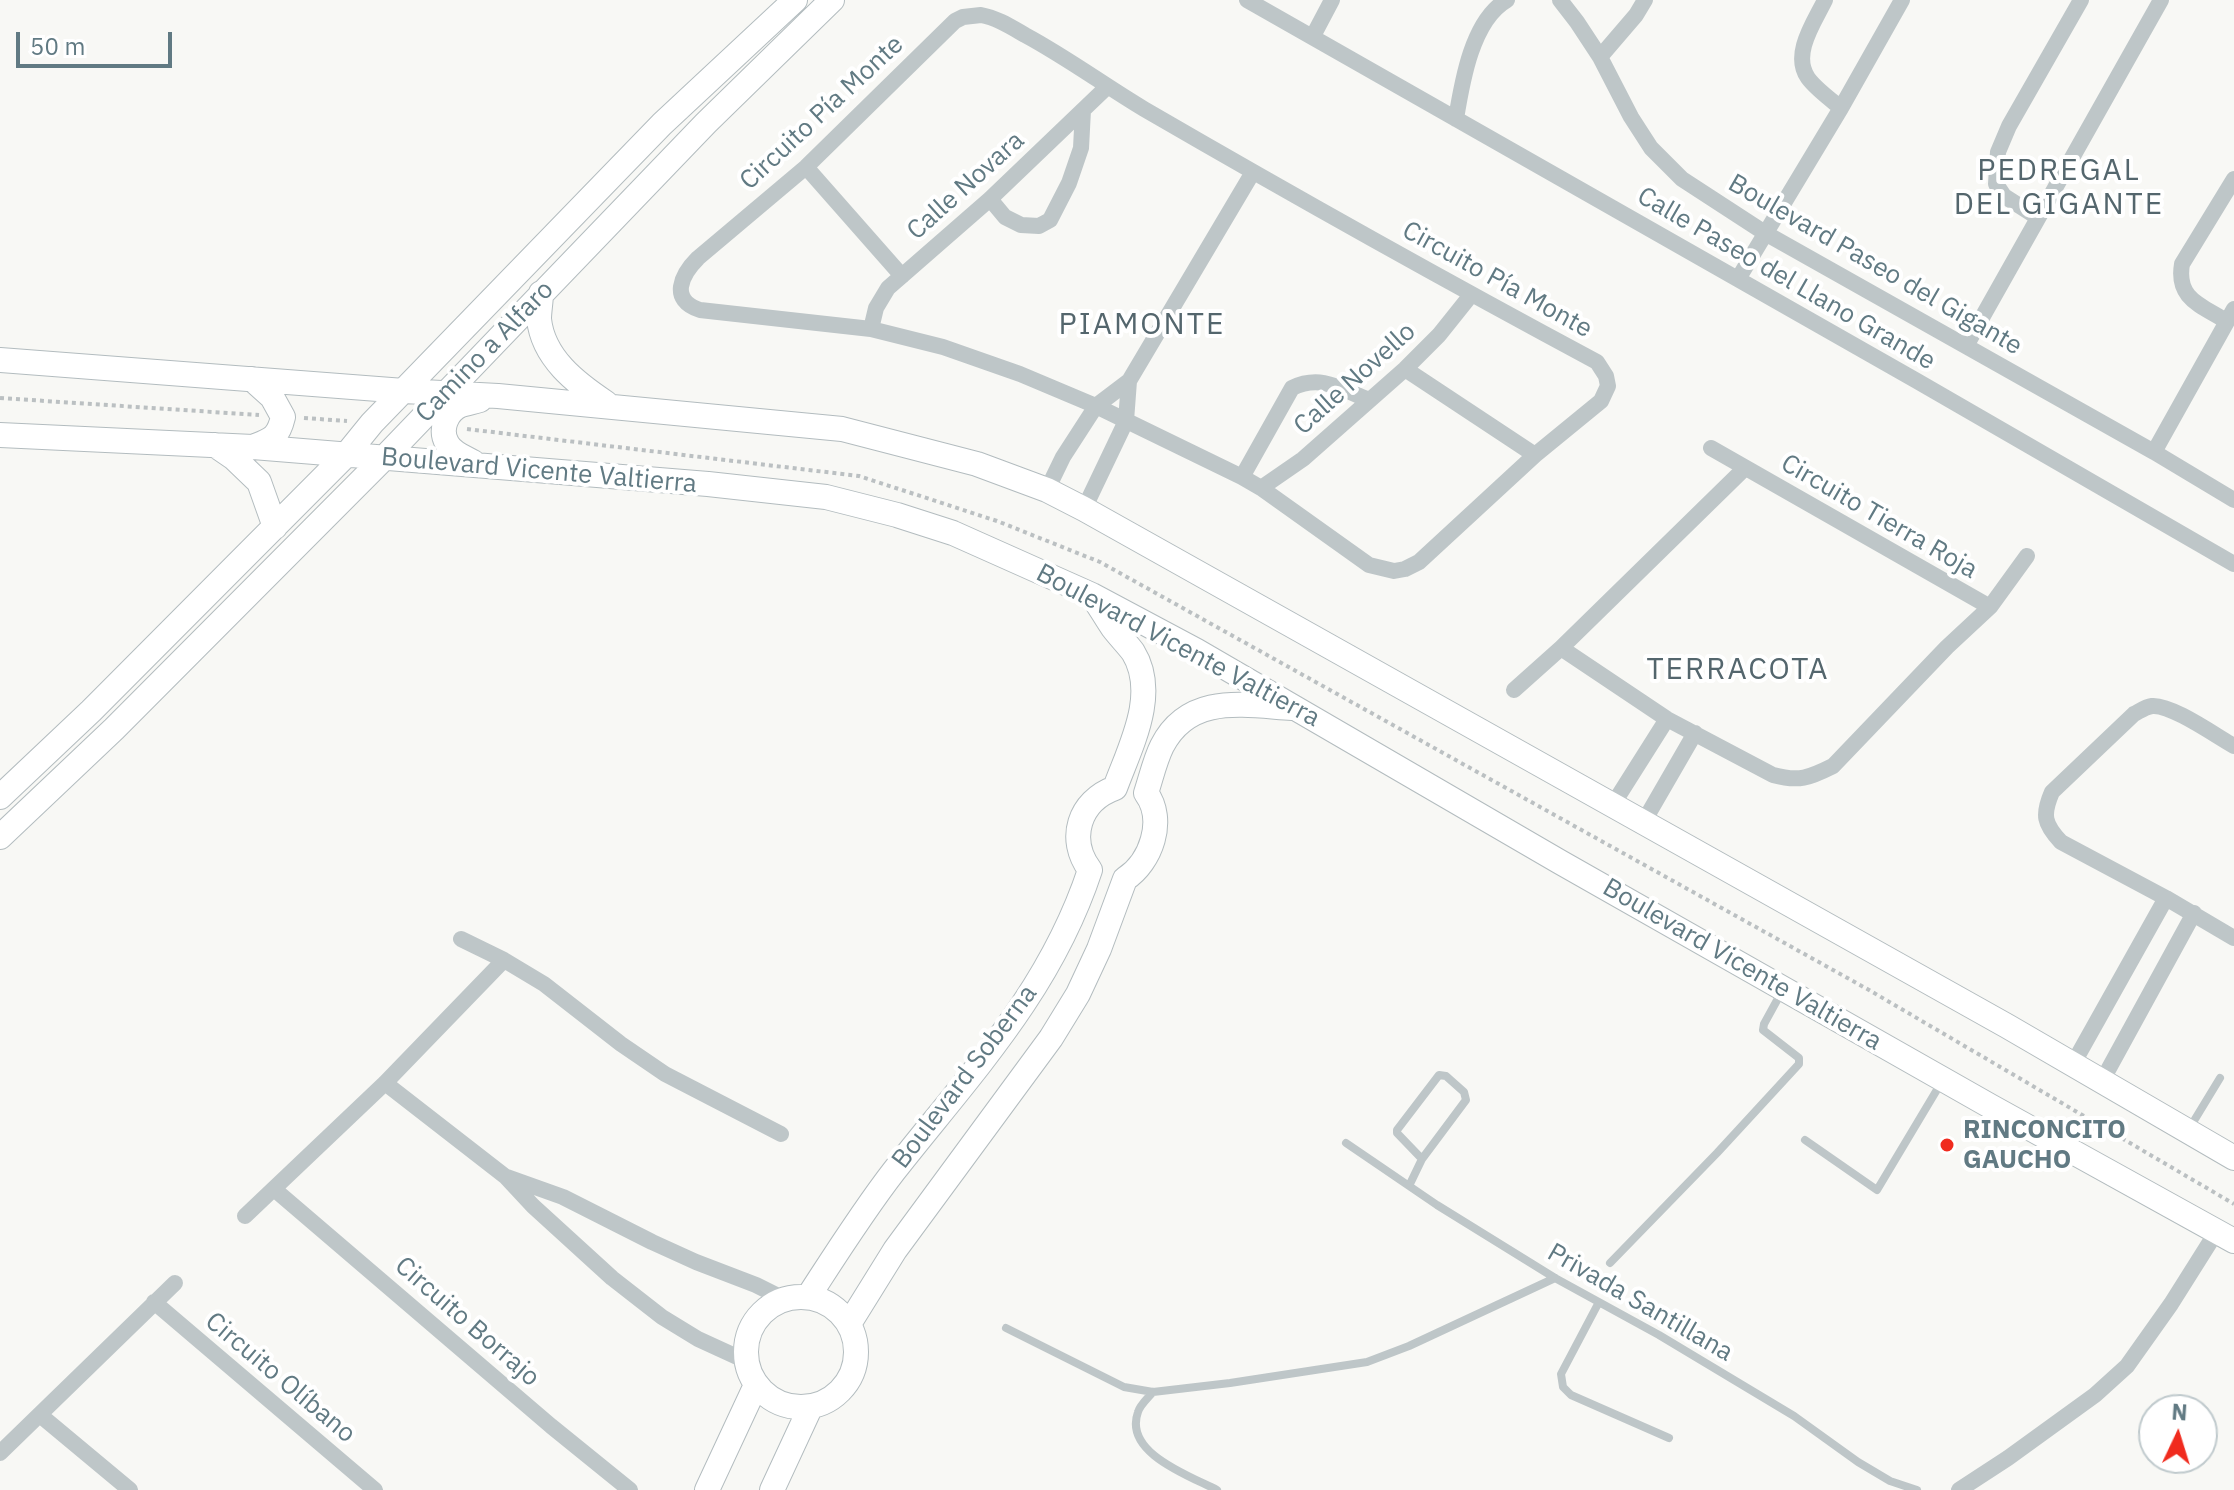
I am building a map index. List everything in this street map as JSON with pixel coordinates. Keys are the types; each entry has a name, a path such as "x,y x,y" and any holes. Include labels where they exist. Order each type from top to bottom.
{"main road":[{"name":"Camino a Alfaro","path":"0,797 91,711 346,455 372,423 662,124 795,0"},
{"name":"Camino a Alfaro","path":"0,837 114,729 383,459 706,123 832,0"},
{"path":"685,103 706,123"},
{"path":"541,293 539,318 545,340 560,366 581,386 611,406"},
{"path":"0,360 498,396 842,429 977,464 1047,490 1084,509 2073,1064 2234,1158"},
{"path":"252,379 272,397 283,417 280,430 273,439 253,447"},
{"path":"478,464 456,453 446,443 444,426 448,414 460,405 498,396"},
{"name":"Boulevard Vicente Valtierra","path":"0,435 253,447 478,464 826,497 953,533 1092,595 1197,651 1560,862 2226,1236"},
{"path":"215,445 259,482 275,527"},
{"path":"1092,595 1134,654 1143,678 1139,725 1115,788"},
{"name":"Boulevard Soberna","path":"849,1324 895,1250 1042,1051 1071,1005 1099,949 1125,879 1146,859 1153,840 1154,811 1146,793 1162,746 1174,728 1190,714 1205,707 1236,704 1299,709"},
{"path":"1125,879 1090,870 1082,859 1078,847 1082,817 1092,802 1104,792 1123,787 1146,793"},
{"name":"Boulevard Soberna","path":"796,1298 1015,1018 1040,979 1079,904 1090,870"},
{"path":"796,1298 824,1301 849,1324 856,1349 852,1375 842,1390 828,1400 811,1406 790,1406 771,1398 756,1385 746,1361 746,1342 753,1323 766,1309 796,1298"},
{"path":"707,1490 756,1385"},
{"path":"772,1490 811,1406"}],"street":[{"name":"Calle Paseo del Llano Grande","path":"1247,0 2234,564"},
{"path":"1313,36 1332,0"},
{"path":"1456,119 1461,87 1477,37 1489,16 1507,0"},
{"name":"Boulevard Paseo del Gigante","path":"1560,0 1600,57 1651,148 1697,190 1765,233 2234,500"},
{"path":"1600,57 1645,0"},
{"path":"1825,0 1805,40 1803,65 1807,77 1841,108"},
{"path":"1738,279 1902,0"},
{"path":"2037,217 2004,196 1996,184 1998,152 2009,126 2081,0"},
{"path":"1966,346 2161,0"},
{"name":"Circuito Pía Monte","path":"981,15 1004,23 1044,45 1107,87 1471,295 1597,362 1608,386 1601,401 1535,455 1419,562 1394,571 1369,565 1242,477 1096,406 1020,374 943,347 871,329 700,310 689,305 682,294 684,273 698,258 806,167 955,21 963,17 981,15"},
{"name":"Calle Novara","path":"871,329 881,298 902,276 990,199 1107,87"},
{"path":"990,199 1005,217 1021,225 1039,226 1050,220 1069,183 1081,148 1083,110"},
{"path":"806,167 902,276"},
{"path":"1047,490 1063,457 1096,406 1129,381 1253,172"},
{"path":"2154,452 2230,315 2188,297 2179,278 2182,264 2234,179"},
{"name":"Calle Novello","path":"1261,488 1303,459 1405,369 1439,335 1471,295"},
{"path":"1405,369 1535,455"},
{"path":"1084,509 1126,421 1129,381"},
{"path":"1242,477 1292,388 1306,381 1322,381 1369,400"},
{"name":"Circuito Tierra Roja","path":"1711,448 1990,607"},
{"name":"Circuito Tierra Roja","path":"1514,690 1745,468"},
{"name":"Circuito Tierra Roja","path":"1561,648 1667,719 1773,775 1791,780 1810,778 1833,766 1947,647 1990,607 2027,556"},
{"path":"2234,746 2173,711 2155,705 2146,707 2134,714 2052,792 2046,822 2061,842 2194,913 2234,938"},
{"path":"1612,806 1667,719"},
{"path":"1643,823 1695,733"},
{"path":"2073,1064 2166,898"},
{"path":"2102,1081 2194,913"},
{"path":"461,939 544,984 665,1074 781,1134"},
{"path":"245,1216 385,1083 504,960"},
{"path":"385,1083 506,1177 612,1278 662,1317 698,1339 746,1361"},
{"path":"506,1177 563,1197 663,1247 796,1298"},
{"name":"Circuito Borrajo","path":"274,1189 630,1490"},
{"path":"1959,1490 2095,1395 2127,1366 2171,1304 2226,1236"},
{"path":"0,1453 175,1283"},
{"name":"Circuito Olíbano","path":"154,1302 375,1490"},
{"path":"40,1415 130,1490"}],"lane":[{"path":"1610,1263 1799,1064 1799,1058 1763,1030 1784,988"},
{"path":"1409,1186 1422,1159 1466,1100 1464,1092 1446,1076 1439,1075 1397,1130 1422,1159"},
{"path":"2188,1132 2220,1078"},
{"path":"1805,1140 1877,1190 1943,1079"},
{"name":"Privada Santillana","path":"1346,1143 1555,1278 1659,1335 1794,1416 1890,1481 1917,1490"},
{"path":"1006,1328 1124,1387 1153,1392 1367,1362 1409,1346 1555,1278"},
{"path":"1599,1302 1561,1374 1563,1387 1571,1395 1669,1438"},
{"path":"1153,1392 1138,1411 1135,1428 1141,1444 1155,1457 1217,1490"}],"place":[{"name":"RINCONCITO GAUCHO","path":"1947,1145"}],"district":[{"name":"PEDREGAL DEL GIGANTE","path":"2059,188"},
{"name":"PIAMONTE","path":"1142,325"},
{"name":"TERRACOTA","path":"1738,670"}]}
